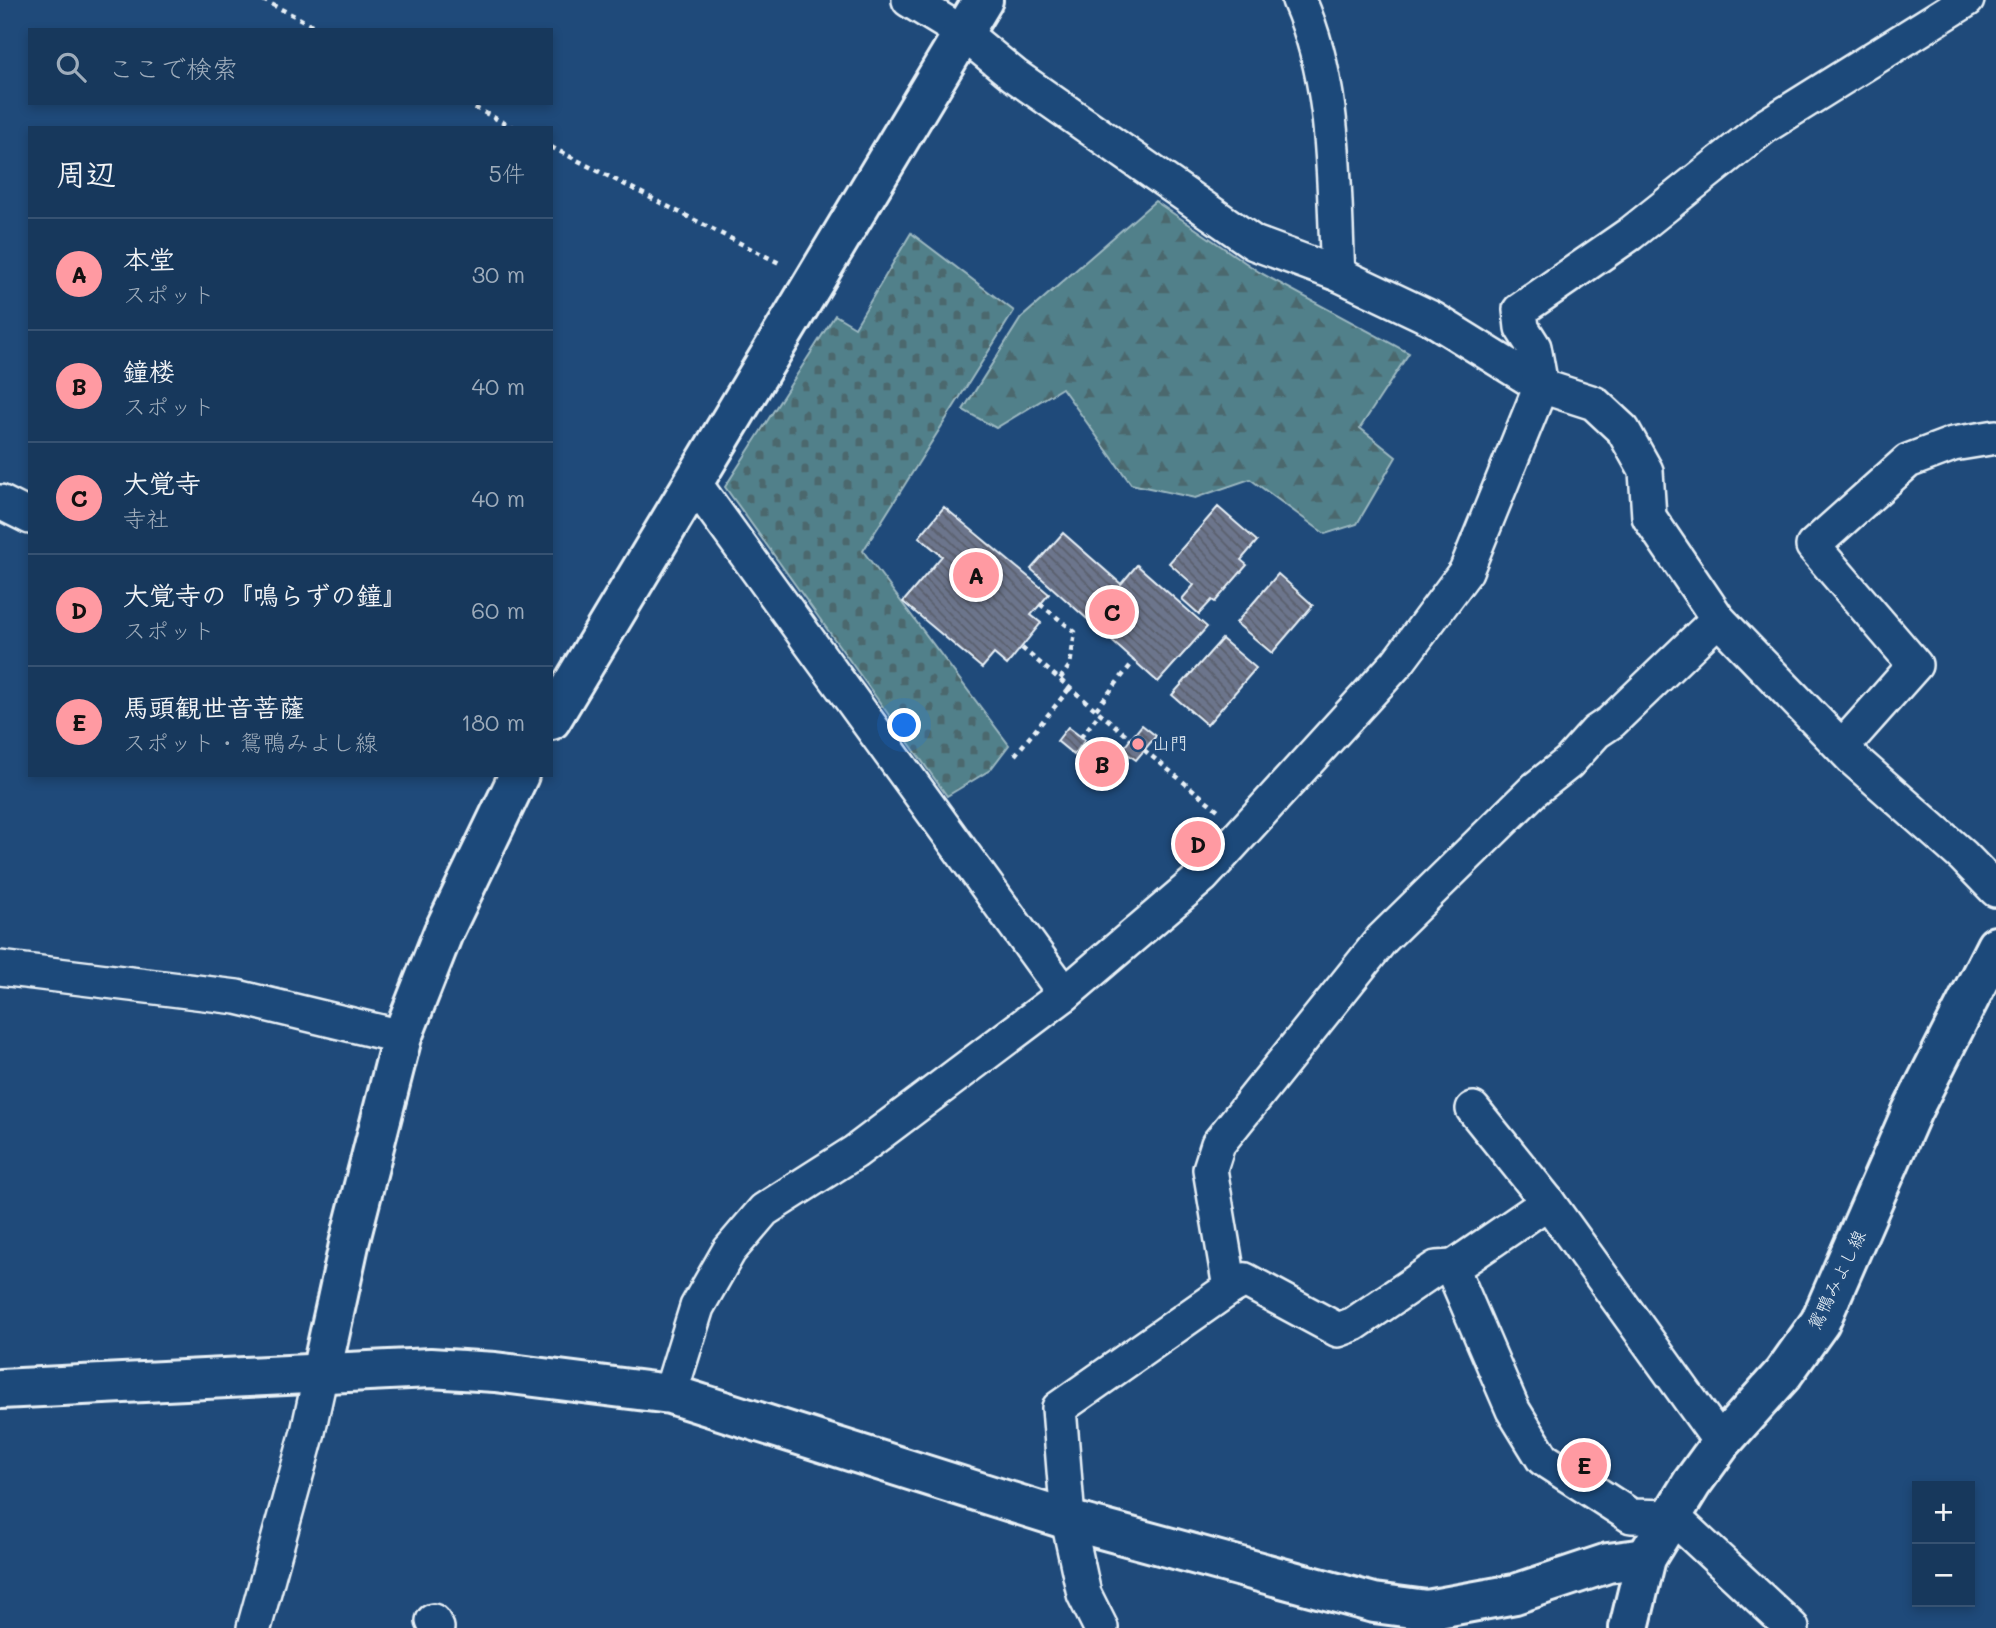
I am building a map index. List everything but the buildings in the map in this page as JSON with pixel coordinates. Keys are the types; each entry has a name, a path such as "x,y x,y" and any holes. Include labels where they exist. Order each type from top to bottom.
{"street":[{"path":"909,0 962,33 1014,75 1254,243 1338,274 1433,319 1541,386 1594,403 1623,430 1646,471 1649,517 1718,618 1842,747 1963,856 1996,890"},
{"path":"553,717 983,0"},
{"path":"1299,0 1315,37 1330,110 1338,274"},
{"path":"670,1394 697,1307 729,1251 764,1210 855,1152 1065,994 1203,876 1398,662 1466,571 1541,386 1534,347 1522,328 1520,310 1630,234 1764,127 1966,0"},
{"path":"1842,747 1915,665 1813,545 1908,461 1953,444 1996,436"},
{"path":"695,484 1065,994"},
{"path":"0,502 28,516"},
{"path":"1230,1288 1210,1169 1218,1144 1382,939 1535,789 1568,763 1596,732 1611,722 1718,618"},
{"path":"254,1628 308,1432 350,1240 402,1037 443,933 518,777"},
{"name":"鴛鴨みよし線","path":"1629,1628 1646,1558 1692,1483 1721,1443 1783,1374 1820,1322 1912,1111 1996,946"},
{"path":"0,968 237,996 402,1037"},
{"path":"1473,1109 1548,1202 1721,1443"},
{"path":"1101,1628 1084,1594 1069,1520 1059,1408 1245,1280 1338,1330 1354,1324 1436,1268 1452,1266 1548,1202"},
{"path":"1452,1266 1513,1410 1543,1459 1632,1516 1672,1517 1792,1628"},
{"path":"0,1389 443,1369 670,1394 1069,1520 1423,1619 1515,1594 1608,1563 1646,1558"}],"path":[{"path":"264,0 318,28"},
{"path":"470,105 510,126"},
{"path":"553,148 814,281"},
{"path":"1040,604 1075,632 1070,665 1060,679"},
{"path":"1022,648 1131,739"},
{"path":"1081,737 1134,661"},
{"path":"1015,755 1070,688"},
{"path":"1080,747 1088,754"},
{"path":"1143,750 1244,831"}],"green space":[{"path":"1155,201 1259,272 1409,353 1360,428 1396,457 1357,524 1325,534 1250,479 1195,498 1131,484 1062,388 996,428 963,410 1021,318"},
{"path":"911,233 1014,311 863,551 1009,745 990,770 947,796 725,487 835,315 855,327"}],"place":[{"name":"本堂","path":"976,575"},
{"name":"大覚寺","path":"1112,612"},
{"name":"山門","path":"1138,744"},
{"name":"鐘楼","path":"1102,764"},
{"name":"大覚寺の『鳴らずの鐘』","path":"1198,844"},
{"name":"馬頭観世音菩薩","path":"1584,1465"}]}
